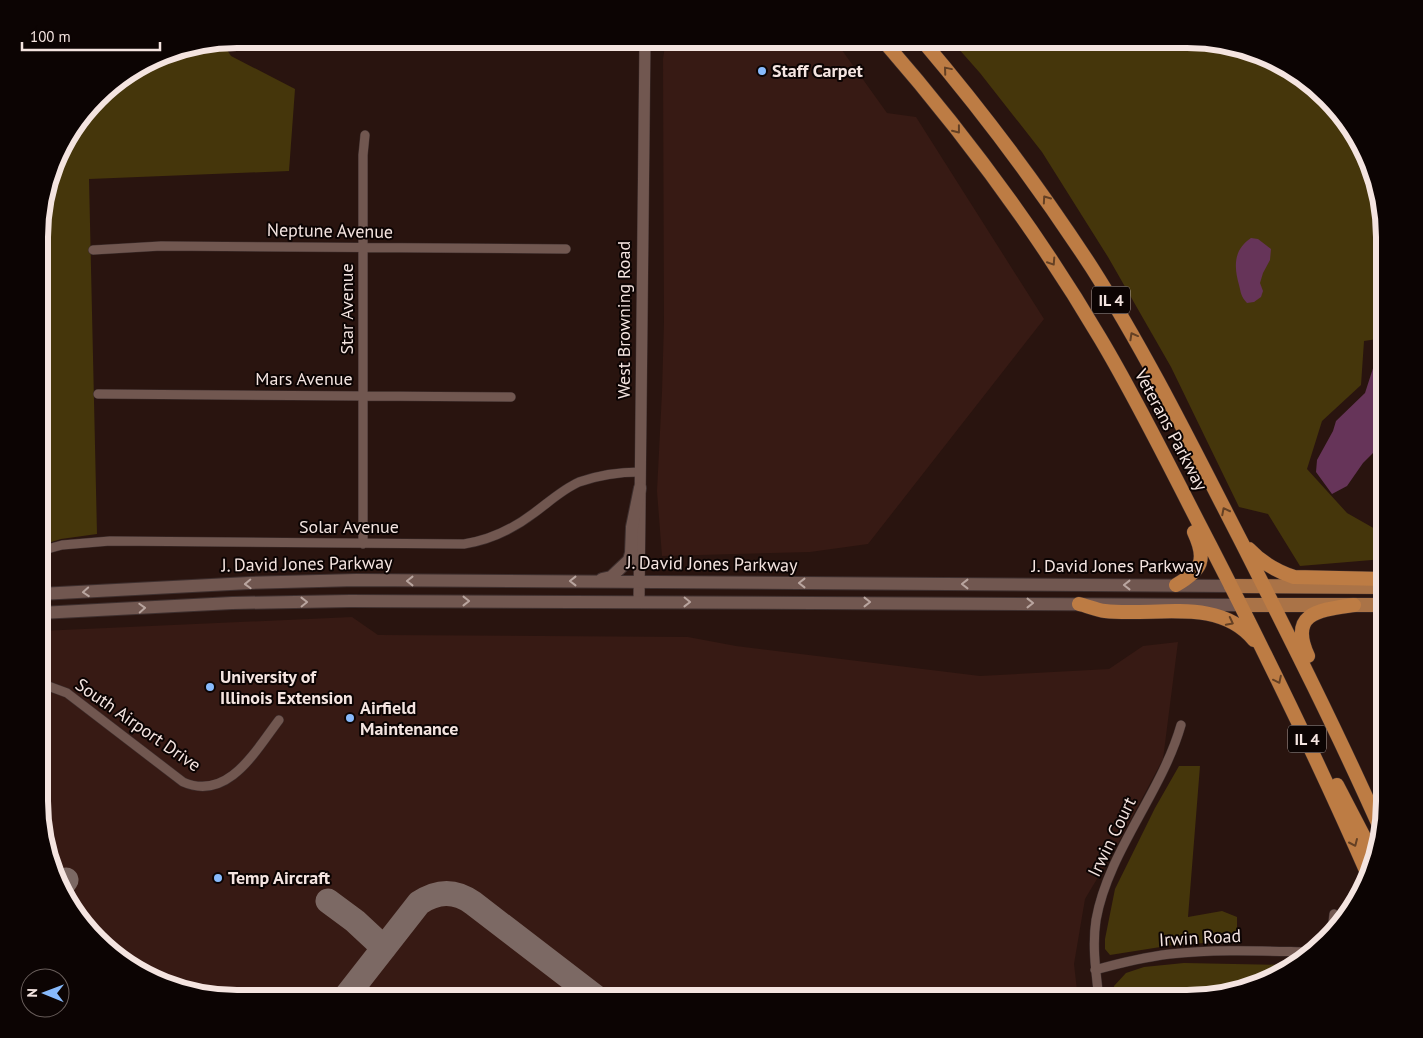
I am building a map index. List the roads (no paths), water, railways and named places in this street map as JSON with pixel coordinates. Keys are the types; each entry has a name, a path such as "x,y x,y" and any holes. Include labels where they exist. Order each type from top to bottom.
{"highway":[{"name":"Veterans Parkway","path":"889,48 995,178 1031,230 1100,338 1144,418 1241,605 1308,741 1364,866"},
{"name":"Veterans Parkway","path":"929,48 1019,161 1092,269 1128,327 1274,605 1375,816"},
{"path":"1144,418 1145,437 1194,531 1202,553 1197,570 1176,585"},
{"path":"1240,539 1256,557 1268,566 1294,577 1376,578"},
{"path":"1079,604 1104,611 1211,614 1226,619 1245,630 1266,656"},
{"path":"1354,605 1330,608 1314,613 1304,626 1302,640 1352,749 1356,774"},
{"path":"1308,741 1323,757 1370,848"}],"main road":[{"path":"594,582 611,577 629,560 632,553 632,527 640,488"},
{"name":"J. David Jones Parkway","path":"48,594 356,580 1376,587"},
{"path":"48,613 232,603 350,600 1376,606"}],"street":[{"name":"West Browning Road","path":"639,601 646,48"},
{"name":"Star Avenue","path":"364,544 363,155 365,135"},
{"name":"Neptune Avenue","path":"93,250 160,246 566,249"},
{"name":"Mars Avenue","path":"98,394 511,397"},
{"name":"Solar Avenue","path":"48,549 85,542 459,544 485,540 516,526 564,490 578,482 620,472 640,472"},
{"name":"South Airport Drive","path":"48,685 67,693 183,782 196,786 217,785 232,777 279,720"},
{"name":"Irwin Court","path":"1098,990 1094,949 1096,920 1106,884 1176,744 1181,725"},
{"path":"1333,921 1334,914"},
{"name":"Irwin Road","path":"1095,970 1126,962 1176,954 1222,951 1302,952"}],"place":[{"name":"Staff Carpet","path":"762,71"},
{"name":"University of Illinois Extension","path":"210,687"},
{"name":"Airfield Maintenance","path":"350,718"},
{"name":"Temp Aircraft","path":"218,878"}]}
